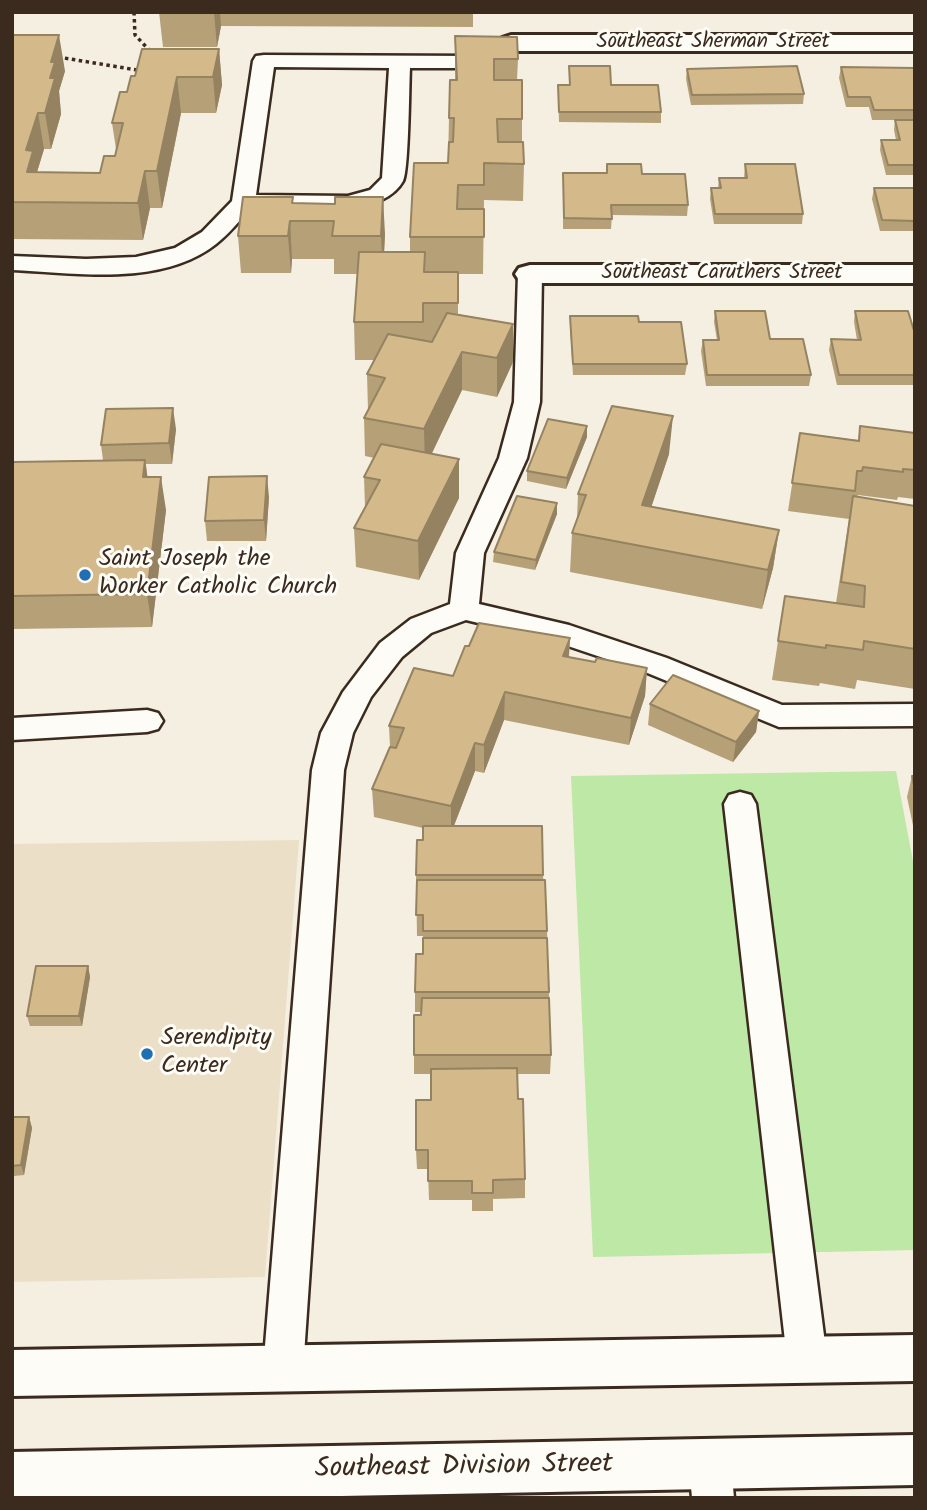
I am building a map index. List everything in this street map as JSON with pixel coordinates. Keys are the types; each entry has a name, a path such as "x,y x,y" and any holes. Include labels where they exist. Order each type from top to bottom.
{"main road":[{"name":"Southeast Sherman Street","path":"511,43 915,43"},
{"name":"Southeast Caruthers Street","path":"530,274 915,274"},
{"path":"12,1373 915,1358"},
{"name":"Southeast Division Street","path":"12,1477 711,1481 915,1460"}],"lane":[{"path":"12,263 119,267 158,260 202,243 217,231 243,202 264,61 476,62"},
{"path":"243,202 349,202 378,195 393,179 400,61"},
{"path":"464,610 470,553 513,458 527,402 530,274"},
{"path":"282,1370 328,770 337,733 358,692 391,650 421,626 464,610 558,632 779,716 915,715"},
{"path":"12,729 147,721"},
{"path":"740,804 807,1359"}],"path":[{"path":"134,12 131,25 133,36 156,55"},
{"path":"54,56 146,71"}],"shaded area":[{"name":"Serendipity Center","path":"299,840 265,1277 12,1282 12,844"}],"green space":[{"path":"896,771 915,872 915,1250 593,1257 571,776"}],"building":[{"path":"12,35 59,35 51,62 55,62 50,78 55,78 45,113 38,113 26,150 33,151 27,172 100,173 104,156 115,156 123,123 112,123 120,92 127,92 131,76 135,76 142,49 219,49 213,77 177,77 157,171 145,171 138,203 12,202"},
{"path":"455,36 517,37 518,59 494,59 494,80 522,80 522,119 497,119 498,142 523,142 524,164 484,163 484,185 458,185 457,209 484,209 484,237 410,237 414,163 448,163 449,142 453,142 454,118 449,118 450,80 457,80"},
{"path":"569,66 610,66 611,85 658,85 661,112 559,112 558,85 570,85"},
{"path":"797,66 804,94 692,95 687,69"},
{"path":"841,67 915,68 915,110 874,110 870,97 848,97"},
{"path":"895,120 915,120 915,165 888,165 881,140 900,140"},
{"path":"607,164 641,164 642,174 685,174 688,205 611,205 612,219 564,218 563,173 607,173"},
{"path":"745,164 795,164 803,214 715,214 711,188 721,188 719,178 747,178"},
{"path":"874,188 915,188 915,221 882,220"},
{"path":"243,197 293,197 292,203 335,204 335,197 383,197 381,236 332,236 334,221 290,221 288,236 238,236"},
{"path":"359,252 425,252 424,272 458,272 458,303 423,303 423,322 354,322"},
{"path":"715,311 765,311 770,339 803,339 811,375 707,375 703,340 719,340"},
{"path":"855,311 908,311 915,334 915,375 839,375 831,339 861,340"},
{"path":"447,313 513,324 497,358 462,352 424,429 364,418 385,378 367,374 388,334 432,342"},
{"path":"570,316 638,316 639,322 681,322 687,364 573,364"},
{"path":"612,406 673,416 642,505 779,530 768,570 572,533 586,495 578,494"},
{"path":"173,408 169,443 101,445 106,409"},
{"path":"548,419 587,426 567,478 527,471"},
{"path":"860,426 915,433 915,470 903,469 903,472 863,467 862,471 857,471 855,491 792,483 800,433 859,441"},
{"path":"381,444 459,459 418,541 354,528 380,480 364,477"},
{"name":"Saint Joseph the Worker Catholic Church","path":"145,460 143,477 161,477 147,594 12,596 12,462"},
{"path":"267,476 264,520 205,521 209,477"},
{"path":"517,496 557,503 536,560 494,552"},
{"path":"853,496 915,506 915,649 864,641 863,650 778,641 785,596 864,607 865,586 841,582"},
{"path":"479,623 570,638 563,656 595,662 597,658 647,668 631,718 505,692 484,745 475,743 451,806 372,789 390,747 396,748 404,728 389,726 414,668 453,676 465,646 469,646"},
{"path":"673,675 759,711 736,742 650,704"},
{"path":"423,826 542,826 543,875 416,875 417,840 423,840"},
{"path":"417,880 545,880 547,931 423,931 423,915 416,915"},
{"path":"423,938 547,938 549,992 415,992 416,954 423,954"},
{"path":"36,966 88,966 79,1016 27,1016"},
{"path":"422,998 549,998 551,1055 414,1055 414,1015 421,1015"},
{"path":"517,1068 518,1099 523,1099 525,1179 493,1180 493,1193 472,1193 472,1181 428,1181 428,1150 416,1150 416,1100 431,1100 431,1069"},
{"path":"12,1117 29,1117 21,1165 12,1166"}],"place":[{"name":"Saint Joseph the Worker Catholic Church","path":"85,575"},
{"name":"Serendipity Center","path":"147,1054"}]}
